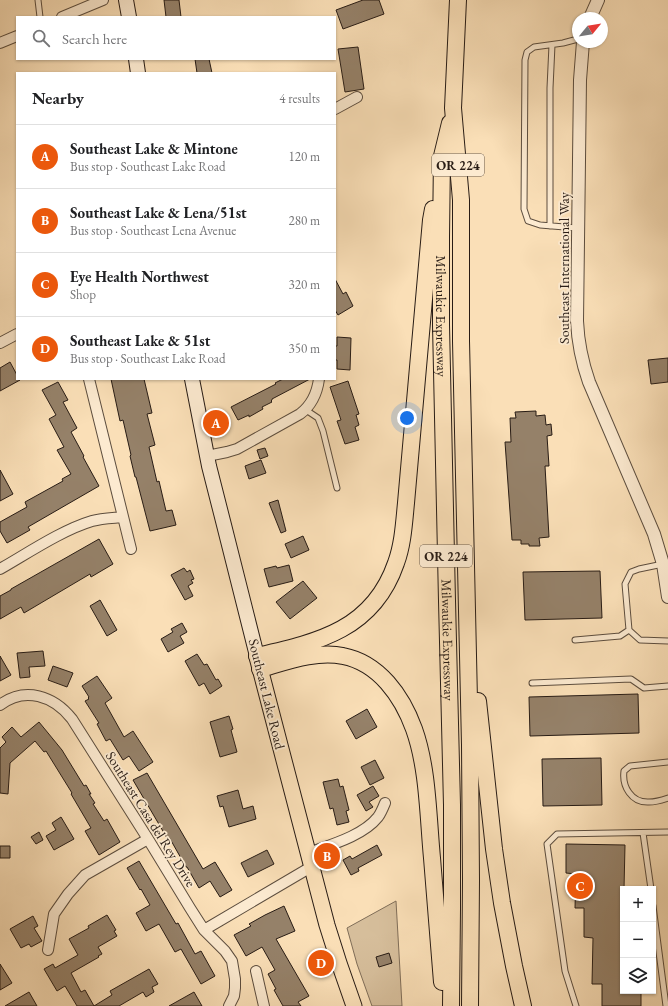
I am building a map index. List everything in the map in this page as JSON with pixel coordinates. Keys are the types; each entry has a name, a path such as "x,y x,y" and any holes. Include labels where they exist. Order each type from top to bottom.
{"highway":[{"name":"Milwaukie Expressway","path":"458,0 453,108 461,200 461,341 470,753 470,1006"},
{"name":"Milwaukie Expressway","path":"451,1006 452,804 441,237 442,156 453,108"},
{"path":"258,663 294,648 314,642 352,624 363,615 377,599 387,584 396,563 403,536 431,220 442,156"},
{"path":"467,600 494,849 502,903 523,1006"},
{"path":"258,663 327,654 342,655 360,661 375,670 387,681 398,696 414,728 420,749 426,783 444,1006"}],"main road":[{"path":"126,0 129,16"},
{"path":"136,60 138,72"},
{"name":"Southeast Lake Road","path":"192,380 222,522 258,663 333,945 354,1006"}],"street":[{"path":"64,16 103,0"},
{"path":"593,12 598,0"},
{"path":"0,43 16,36"},
{"name":"Southeast International Way","path":"583,48 580,80 577,332 581,357 589,382 651,526 663,564 668,597"},
{"path":"336,108 357,97"},
{"path":"0,343 16,335"},
{"path":"89,380 131,549"},
{"path":"207,456 237,449 306,410 311,404 318,388 319,380"},
{"path":"0,570 56,537 78,526 93,520 123,517"},
{"name":"Southeast Casa del Rey Drive","path":"0,705 17,696 30,695 46,698 59,705 66,711 204,930 232,960 235,988 234,996 229,1006"},
{"path":"204,930 310,860 342,840 367,827 378,816 385,803"},
{"path":"48,950 54,914 68,894 86,875 148,839"},
{"path":"256,971 264,1006"}],"lane":[{"path":"38,0 40,16"},
{"path":"572,41 534,47 528,52 525,60 524,209 528,221 540,225 578,228"},
{"path":"550,226 550,88 552,45"},
{"path":"306,410 318,418 323,431 337,488"},
{"path":"663,564 631,572 625,584 629,630 640,640 668,641"},
{"path":"575,640 620,636 629,630"},
{"path":"532,683 630,679 644,688 668,686"},
{"path":"668,762 630,766 624,771 623,778 627,791 635,799 648,802 668,798"},
{"path":"643,832 651,886"},
{"path":"576,1006 565,971 547,844 557,834 668,832"},
{"path":"655,922 666,1006"}],"shaded area":[{"path":"396,901 402,1006 372,1006 357,964 347,928"}],"building":[{"path":"164,0 179,0 181,16 166,16"},
{"path":"363,0 379,0 384,14 343,29 336,10"},
{"path":"358,47 364,89 345,92 338,49"},
{"path":"195,60 209,60 212,72 197,72"},
{"path":"336,281 343,294 346,292 353,306 338,315 336,312"},
{"path":"337,337 351,338 350,370 337,369"},
{"path":"668,358 668,382 651,384 648,360"},
{"path":"10,362 16,373 16,380 20,380 0,391 0,368"},
{"path":"111,380 144,380 152,413 147,414 155,445 149,447 157,482 159,481 166,511 172,510 176,525 150,531 135,477 123,420 120,421"},
{"path":"281,380 308,380 272,399 272,402 262,407 263,409 249,417 249,415 238,420 231,407 276,384 275,383"},
{"path":"348,381 359,414 356,415 359,425 355,427 359,440 345,444 337,421 341,420 330,387"},
{"path":"58,382 68,400 63,402 77,428 71,432 99,486 28,527 30,530 7,543 0,531 0,522 27,507 25,502 63,481 62,479 71,474 57,450 64,447 49,419 56,415 42,390"},
{"path":"536,411 536,416 545,415 546,425 551,424 552,435 547,436 549,466 545,466 549,537 539,538 540,546 529,546 529,544 521,544 521,540 512,540 505,442 511,442 510,418 516,418 515,412"},
{"path":"265,448 268,456 260,459 257,450"},
{"path":"261,460 266,473 249,479 245,466"},
{"path":"0,470 13,494 0,501"},
{"path":"278,500 286,531 281,533 269,503"},
{"path":"303,536 309,550 291,558 285,544"},
{"path":"99,539 113,564 91,577 90,574 24,613 21,607 0,619 0,596"},
{"path":"289,565 293,581 269,587 264,569"},
{"path":"184,568 187,572 190,570 194,579 191,580 193,583 188,586 193,596 185,600 171,575"},
{"path":"600,571 602,618 525,620 523,572"},
{"path":"303,581 317,598 290,619 276,602"},
{"path":"100,600 117,630 107,636 90,606"},
{"path":"182,623 187,632 180,636 184,643 168,652 161,639 173,632 171,629"},
{"path":"43,651 45,666 29,667 30,677 20,678 17,653"},
{"path":"197,654 204,665 207,664 216,680 218,679 222,686 210,694 204,683 199,686 185,661"},
{"path":"0,656 11,675 0,681"},
{"path":"53,666 73,673 67,687 48,680"},
{"path":"97,676 112,698 105,703 124,737 133,731 153,762 139,771 129,756 123,760 110,739 106,741 97,724 99,723 85,701 89,699 89,697 82,686"},
{"path":"638,694 639,733 530,736 529,697"},
{"path":"367,709 377,727 356,739 346,721"},
{"path":"229,716 237,752 220,757 210,722"},
{"path":"39,722 62,750 84,786 86,785 91,794 89,794 95,803 93,804 104,821 107,819 120,842 99,855 85,831 91,828 71,794 72,793 46,751 44,752 35,741 10,763 8,794 0,793 0,748 6,742 2,737 12,727 21,737"},
{"path":"601,758 602,805 543,806 542,759"},
{"path":"375,760 384,778 370,785 361,767"},
{"path":"147,773 203,869 215,862 232,890 220,897 210,881 199,888 169,837 167,838 133,780"},
{"path":"338,779 340,787 343,786 349,810 346,811 349,822 337,825 333,808 330,809 323,782"},
{"path":"373,786 379,796 369,802 373,807 366,811 357,795"},
{"path":"238,790 243,809 253,806 256,819 229,827 223,806 220,807 217,796"},
{"path":"61,817 74,839 54,850 46,836 56,830 52,823"},
{"path":"39,832 43,840 36,844 31,837"},
{"path":"566,844 625,845 624,886 620,886 620,994 641,994 641,1006 602,1006 602,984 592,984 593,938 584,937 584,908 575,908 576,874 566,873"},
{"path":"377,845 382,855 358,868 359,871 351,875 343,860 350,856 352,859"},
{"path":"0,846 10,846 10,858 0,858"},
{"path":"267,850 274,864 248,877 241,863"},
{"path":"139,861 176,924 178,923 195,954 201,951 215,976 201,984 181,949 175,952 159,924 146,931 136,913 150,905 127,868"},
{"path":"284,906 295,931 276,939 309,996 298,1002 301,1006 283,1006 274,990 276,989 268,974 275,970 262,947 246,956 234,935 251,926 249,924"},
{"path":"107,915 116,930 114,931 117,936 98,947 102,954 98,956 99,957 71,973 81,992 85,990 94,1006 77,1006 65,986 57,991 44,969 53,964 55,968 78,955 69,939 89,928 88,926"},
{"path":"33,916 38,926 34,928 42,941 31,947 29,944 21,948 10,929"},
{"path":"389,953 392,963 379,967 376,957"},
{"path":"0,964 12,983 0,990"},
{"path":"149,969 158,984 152,987 154,992 146,997 143,992 119,1006 94,1006 112,995 110,991"},
{"path":"29,992 37,1006 5,1006"},
{"path":"194,992 202,1006 169,1006"}],"place":[{"name":"Southeast Lake & Mintone","path":"216,423"},
{"name":"Southeast Lake & Lena/51st","path":"327,856"},
{"name":"Eye Health Northwest","path":"580,886"},
{"name":"Southeast Lake & 51st","path":"321,963"}]}
